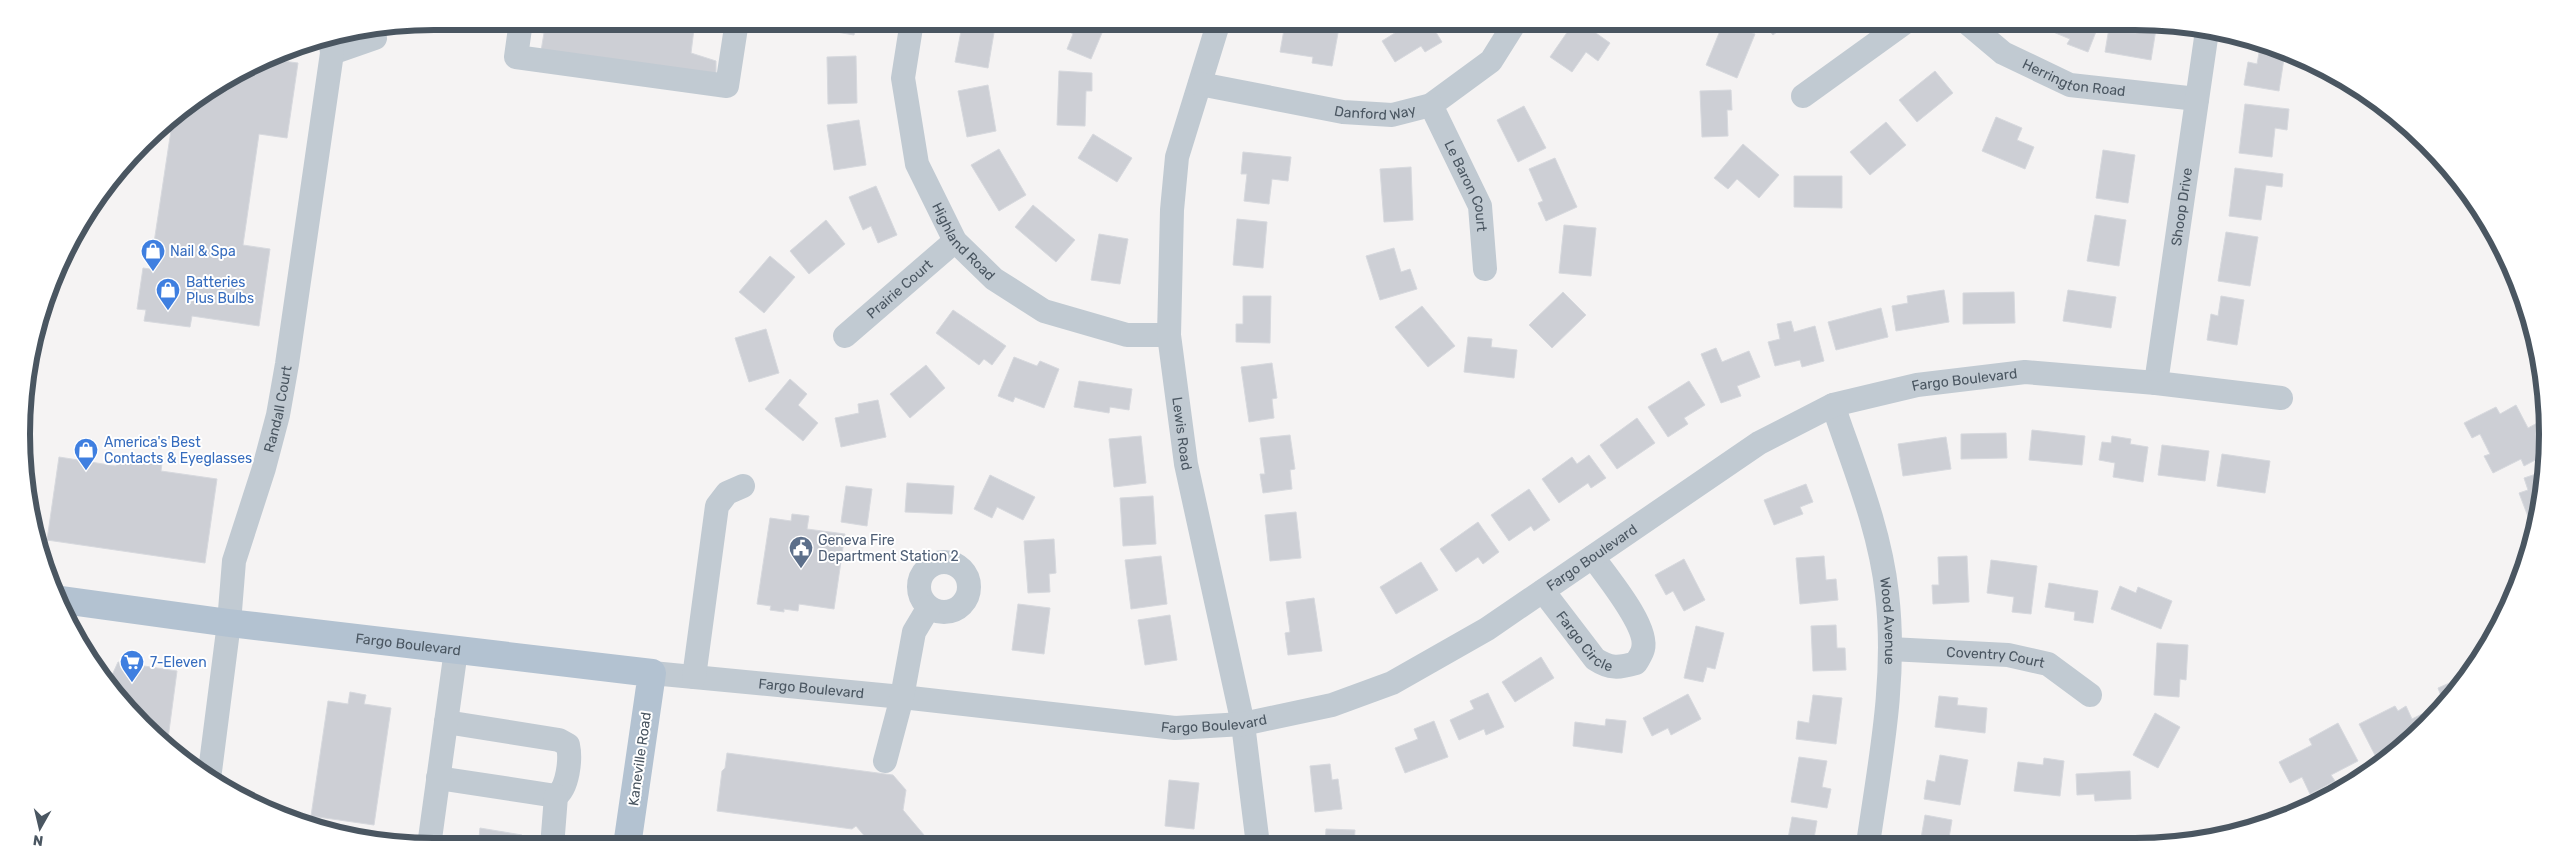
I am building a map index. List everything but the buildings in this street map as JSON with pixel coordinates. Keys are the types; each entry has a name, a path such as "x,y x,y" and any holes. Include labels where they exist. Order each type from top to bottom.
{"main road":[{"name":"Fargo Boulevard","path":"66,601 652,673"},
{"name":"Kaneville Road","path":"628,838 652,673"}],"street":[{"path":"520,30 516,58 727,86 736,30"},
{"name":"Highland Road","path":"911,30 903,78 917,164 955,241 994,279 1044,311 1127,335 1169,335"},
{"name":"Lewis Road","path":"1216,30 1177,158 1172,210 1169,335 1186,464 1243,724 1257,838"},
{"name":"Danford Way","path":"1200,84 1343,112 1392,115 1432,105 1491,61 1510,30"},
{"path":"1803,96 1895,30"},
{"name":"Herrington Road","path":"1976,30 2003,53 2070,85 2197,99"},
{"name":"Shoop Drive","path":"2156,383 2206,36"},
{"path":"331,44 375,38"},
{"name":"Randall Court","path":"210,770 229,622 234,561 264,468 287,364 331,44"},
{"name":"Le Baron Court","path":"1432,105 1480,206 1485,270"},
{"name":"Prairie Court","path":"845,336 955,241"},
{"name":"Fargo Boulevard","path":"652,673 902,697 1175,728 1243,724 1332,705 1392,683 1487,628 1759,443 1834,405 1917,385 2025,372 2156,383 2281,398"},
{"name":"Wood Avenue","path":"1834,405 1880,548 1887,595 1890,649 1885,728 1869,838"},
{"path":"694,677 717,506 727,493 743,486"},
{"name":"Fargo Circle","path":"1543,590 1595,659 1607,666 1618,668 1636,663 1644,649 1642,634 1637,621 1592,556"},
{"path":"885,761 902,697 914,632 929,607"},
{"name":"Coventry Court","path":"1890,649 2016,657 2048,664 2090,696"},
{"path":"429,838 456,650"},
{"path":"446,722 551,738 568,746 569,752 564,788 556,796 553,838"},
{"path":"438,778 556,796"}],"place":[{"name":"Nail & Spa","path":"153,272"},
{"name":"Batteries Plus Bulbs","path":"168,311"},
{"name":"America's Best Contacts & Eyeglasses","path":"86,471"},
{"name":"Geneva Fire Department Station 2","path":"801,569"},
{"name":"7-Eleven","path":"132,683"}]}
